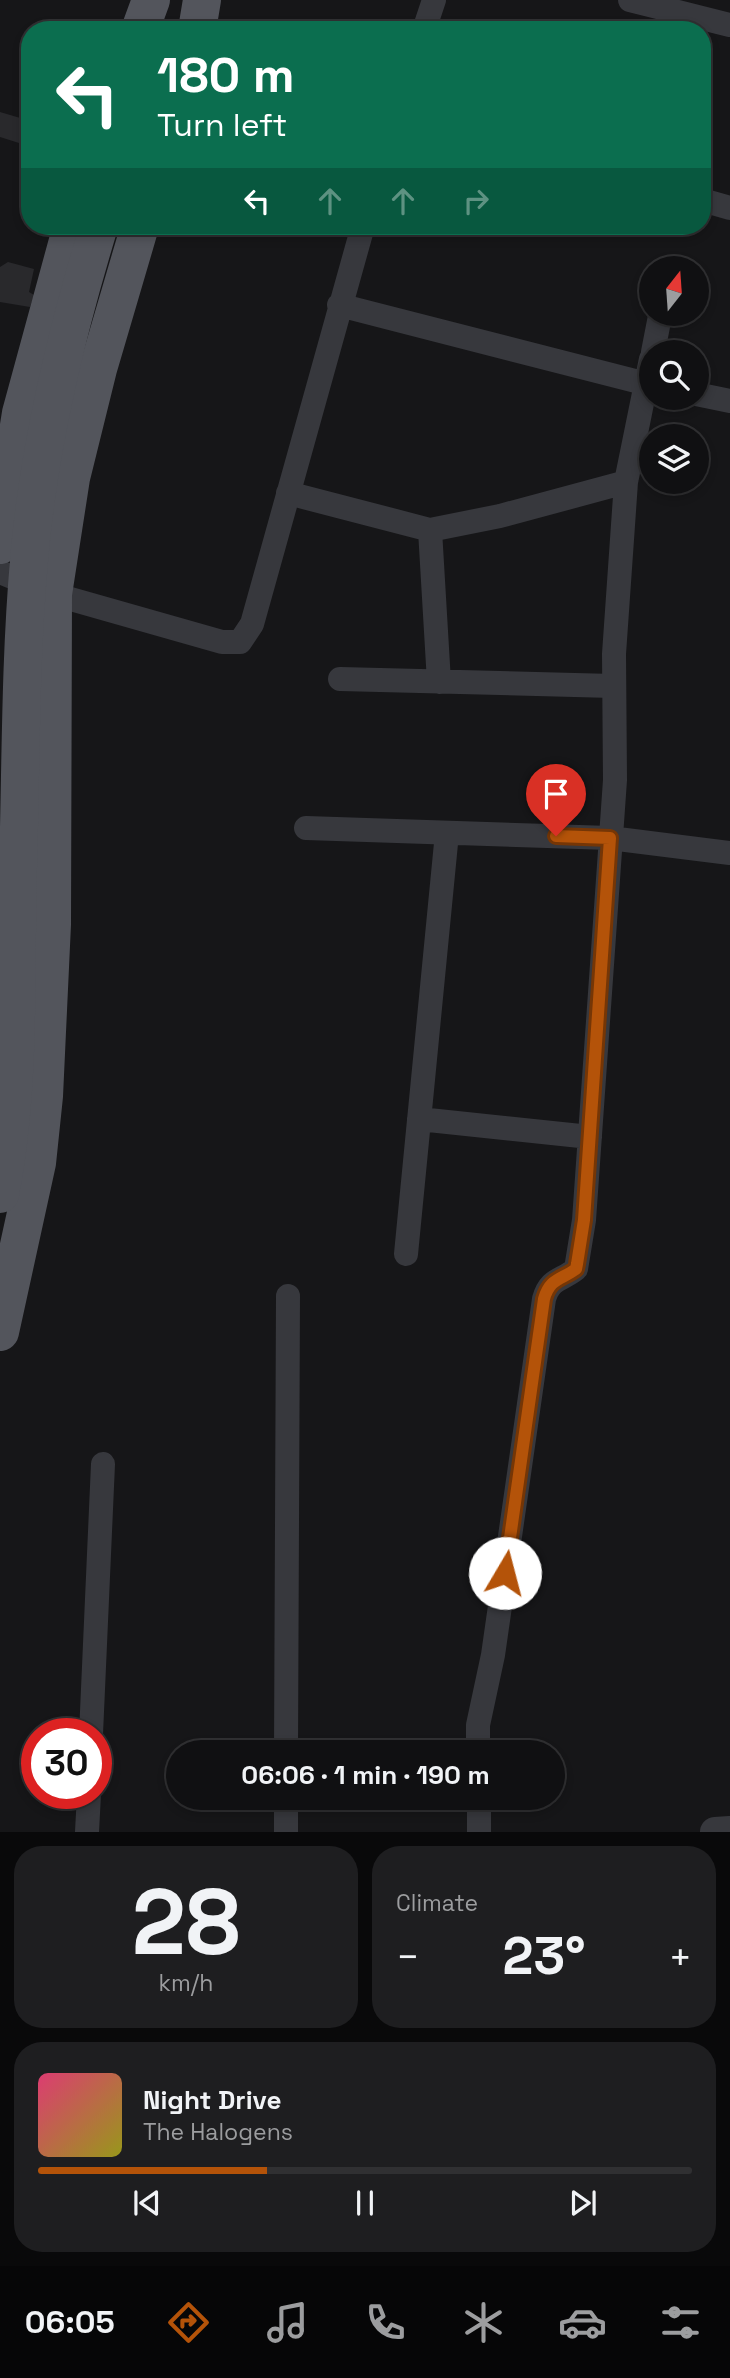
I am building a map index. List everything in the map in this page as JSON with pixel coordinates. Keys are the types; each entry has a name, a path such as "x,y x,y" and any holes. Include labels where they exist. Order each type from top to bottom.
{"main road":[{"path":"143,21 151,0"},
{"path":"165,21 172,0"},
{"path":"198,21 202,0"},
{"path":"0,545 21,413 70,235"},
{"path":"0,1194 8,1150 16,1061 16,946 29,561 46,442 63,361 97,235"},
{"path":"0,1332 37,1163 44,1096 52,924 53,594 71,478 98,369 137,235"}],"street":[{"path":"427,21 434,0"},
{"path":"630,0 703,16 730,25"},
{"path":"711,203 730,208"},
{"path":"0,572 53,594 222,642 240,642 251,624 338,305 360,235"},
{"path":"338,305 639,382"},
{"path":"709,397 730,401"},
{"path":"478,1740 478,1725 493,1655 544,1299 548,1287 556,1278 576,1269 584,1220 615,780 614,686 626,482 642,410"},
{"path":"288,493 430,530 500,516 626,482"},
{"path":"430,530 439,682"},
{"path":"340,680 614,686"},
{"path":"306,828 610,838 730,853"},
{"path":"406,1254 447,833"},
{"path":"419,1119 590,1138"},
{"path":"286,1740 288,1296"},
{"path":"92,1718 103,1464"},
{"path":"87,1832 88,1809"},
{"path":"286,1810 286,1832"},
{"path":"479,1810 479,1832"},
{"path":"715,1832 730,1830"}],"building":[{"path":"0,112 21,118 19,143 0,137"},
{"path":"8,262 34,269 29,292 34,295 30,307 0,302 0,267"}],"route":[{"path":"505,1573 544,1299 548,1287 556,1278 570,1274 577,1264 584,1220 592,1110 610,838 556,836"}]}
